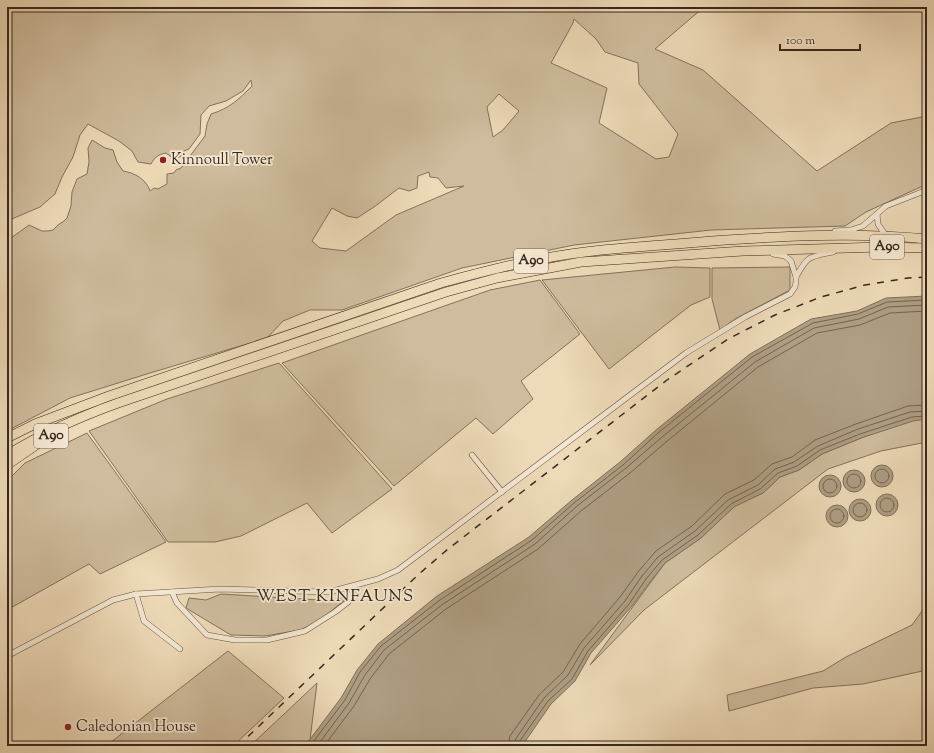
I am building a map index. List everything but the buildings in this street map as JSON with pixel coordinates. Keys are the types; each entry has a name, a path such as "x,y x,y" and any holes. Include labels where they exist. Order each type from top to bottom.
{"highway":[{"name":"A90","path":"7,438 35,424 108,396 433,286 496,268 541,259 590,252 741,239 886,236 927,239"},
{"name":"A90","path":"7,465 48,438 97,410 446,292 498,278 581,262 743,251 882,247 927,248"},
{"path":"7,444 42,424 72,410"},
{"path":"7,455 40,436 97,410"}],"street":[{"path":"790,237 863,226 886,206 927,190"},
{"path":"877,214 878,224 886,236"},
{"path":"796,277 805,261 812,256 852,248"},
{"path":"7,656 113,600 136,594 220,589 329,592 378,579 398,570 686,353 745,317 790,294 795,287 796,277 791,261 785,256 743,251"},
{"path":"472,455 502,492"},
{"path":"172,592 177,603 207,635 236,640 267,640 305,631 348,602 355,586"},
{"path":"136,594 144,620 180,649"}],"shaded area":[{"path":"7,7 704,7 655,49 703,70 817,171 891,123 927,116 927,184 866,212 845,226 711,230 574,245 462,268 342,310 310,310 283,321 267,338 70,398 7,431 7,241 29,225 42,231 48,231 53,230 67,218 71,206 72,192 77,179 87,174 89,162 88,148 92,140 105,148 113,150 117,162 123,171 140,177 146,183 150,191 154,188 158,189 167,184 167,174 174,173 176,170 181,168 205,136 207,124 211,114 229,106 238,99 252,86 251,80 243,91 226,101 209,106 201,115 200,134 189,149 184,151 184,155 174,159 166,153 157,157 151,164 138,162 132,151 119,141 88,124 80,135 73,157 55,194 40,207 7,221","holes":["574,19 596,39 605,52 638,63 639,84 678,134 669,157 656,159 599,123 607,88 551,63","499,94 519,111 503,130 493,137 487,107","429,172 430,177 438,178 446,188 464,186 396,215 346,251 320,248 312,241 332,208 347,216 357,218 399,188 409,191 417,188 418,176"]},
{"path":"675,267 710,268 710,297 691,305 609,369 542,280"},
{"path":"790,267 790,290 735,319 720,330 712,299 712,268"},
{"path":"540,280 580,334 521,381 533,399 493,434 476,418 394,486 282,363 490,290"},
{"path":"279,363 392,489 332,533 307,503 241,536 215,542 168,542 89,431 167,399"},
{"path":"927,411 927,442 881,451 828,469 644,610 590,665 665,563 701,538 731,507 763,493 780,477 799,470 822,454"},
{"path":"87,433 166,542 100,574 89,564 7,610 7,481 25,463"},
{"path":"221,594 335,601 345,596 346,599 319,621 300,630 265,636 231,635 186,608 189,598 206,600"},
{"path":"927,604 927,670 863,684 813,688 729,711 727,695 823,671 846,657 912,625"},
{"path":"228,651 284,698 233,746 106,746"},
{"path":"317,683 310,740 305,746 250,746"}],"water":[{"path":"927,296 927,419 913,421 861,438 822,454 799,470 780,477 763,493 734,507 701,538 665,563 632,606 591,653 575,681 551,704 522,746 305,746 341,698 357,670 378,644 437,596 529,537 572,500 620,462 656,430 750,354 811,319 857,311 886,298"},
{"path":"878,465 886,465 893,472 893,480 886,487 878,487 871,480 871,472"},
{"path":"850,470 858,470 865,477 865,485 858,492 850,492 843,485 843,477"},
{"path":"826,475 834,475 841,482 841,490 834,497 826,497 819,490 819,482"},
{"path":"883,494 891,494 898,501 898,509 891,516 883,516 876,509 876,501"},
{"path":"856,499 864,499 871,506 871,514 864,521 856,521 849,514 849,506"},
{"path":"833,505 841,505 848,512 848,520 841,527 833,527 826,520 826,512"}],"railway":[{"path":"238,746 419,574 448,549 667,380 728,339 775,315 821,297 865,285 908,278 927,277"}],"place":[{"name":"Kinnoull Tower","path":"163,160"},
{"name":"Caledonian House","path":"68,727"}],"district":[{"name":"WEST KINFAUNS","path":"335,597"}]}
